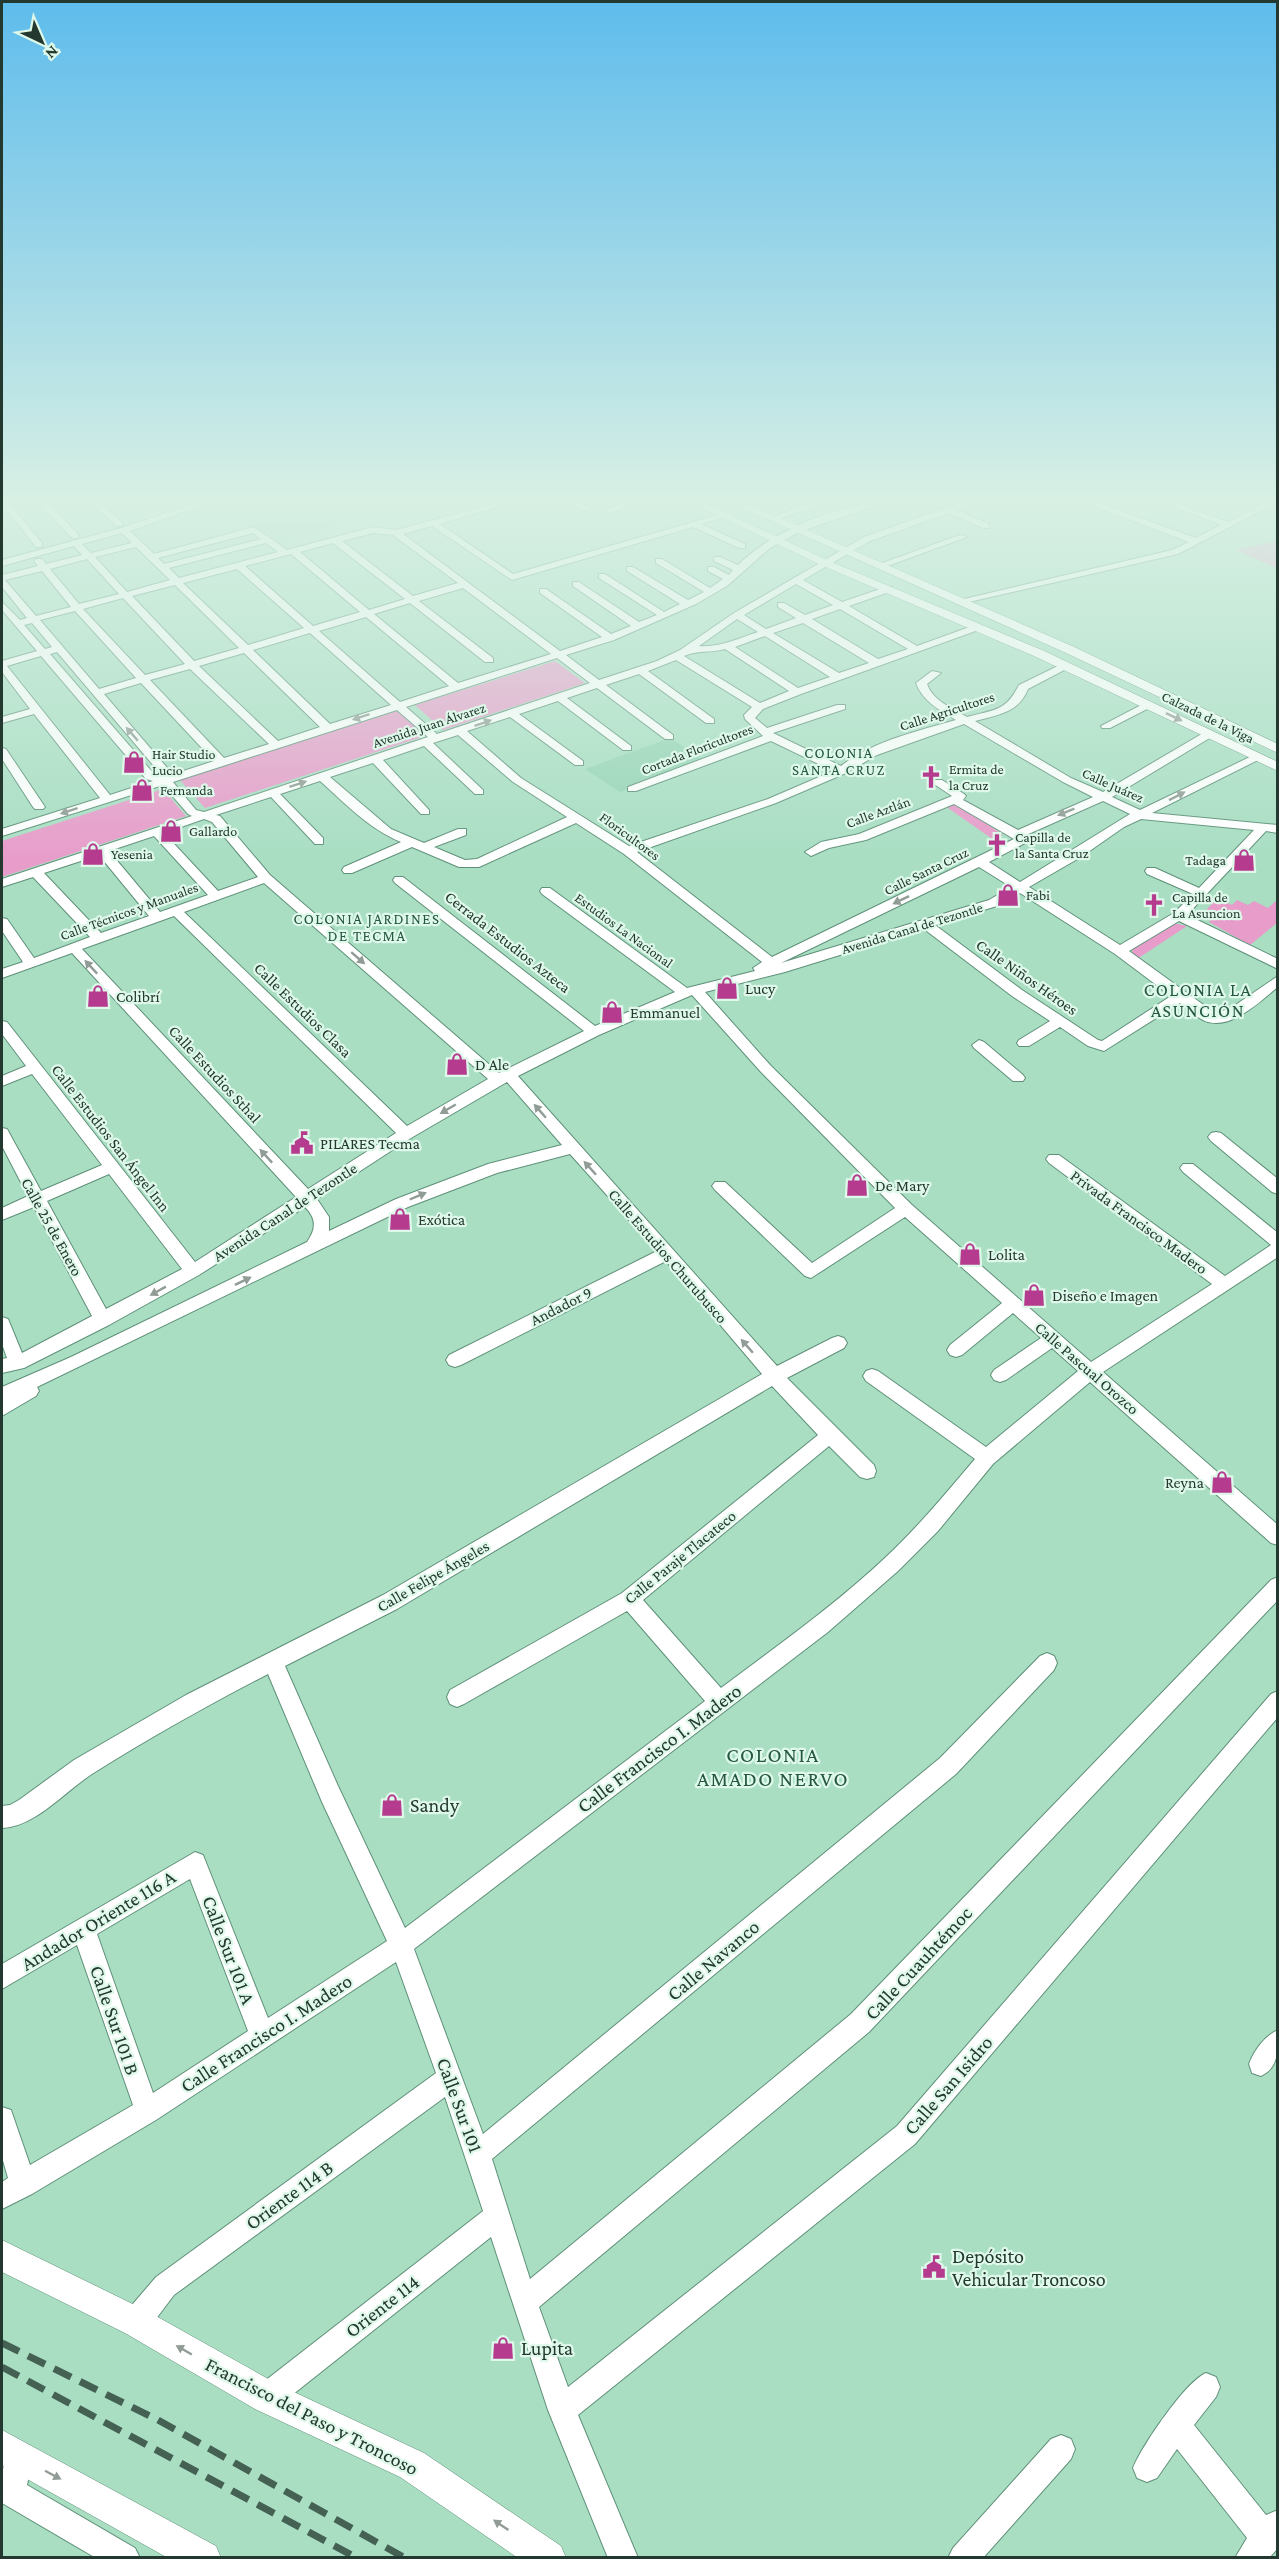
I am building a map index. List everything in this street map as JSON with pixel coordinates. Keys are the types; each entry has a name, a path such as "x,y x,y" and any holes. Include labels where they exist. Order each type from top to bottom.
{"main road":[{"name":"Calzada de la Viga","path":"970,623 1038,653 1278,767"},
{"name":"Calzada de la Viga","path":"1011,623 1278,750"},
{"path":"1038,653 1057,644"},
{"name":"Francisco del Paso y Troncoso","path":"2,2256 136,2322 267,2397 412,2465 549,2558"},
{"path":"10,2452 204,2558"}],"street":[{"path":"19,623 150,777 165,780 165,772 37,623"},
{"path":"91,623 221,762"},
{"path":"153,623 192,665 275,744"},
{"path":"217,623 327,728"},
{"path":"304,623 398,705 479,792"},
{"path":"96,693 331,623"},
{"path":"381,623 456,687"},
{"path":"442,623 489,660"},
{"path":"519,623 669,737"},
{"path":"589,623 610,638"},
{"path":"634,623 638,626"},
{"name":"Avenida Juan Álvarez","path":"2,833 610,638 644,623"},
{"name":"Avenida Juan Álvarez","path":"2,883 640,670 678,656 725,623"},
{"path":"751,623 840,678"},
{"path":"690,648 709,650 727,646 795,623"},
{"path":"812,623 879,664"},
{"path":"871,623 917,650"},
{"path":"842,771 769,734 750,719 749,715 759,707 797,692 978,627"},
{"path":"727,646 797,692"},
{"path":"59,649 2,665 107,799"},
{"path":"678,656 759,707"},
{"name":"Calle Agricultores","path":"628,851 772,801 842,771 848,764 862,757 1009,708 1019,698 1023,687 1064,666"},
{"path":"640,670 710,721"},
{"name":"Calle Juárez","path":"936,673 921,683 924,691 934,702 1066,780 1141,815 1278,829"},
{"path":"559,697 627,748"},
{"path":"1106,726 1147,705"},
{"name":"Cortada Floricultores","path":"632,789 841,707"},
{"path":"2,720 37,710"},
{"path":"511,713 579,763"},
{"name":"Floricultores","path":"460,731 517,780 628,851 775,966"},
{"name":"Calle Santa Cruz","path":"775,966 1021,840 1017,835 1102,797 1209,734"},
{"path":"2,751 39,807"},
{"name":"Avenida Canal de Tezontle","path":"2,1378 10,1365 103,1320 193,1271 406,1134 504,1077 594,1032 691,992 750,976 775,966 927,925 993,903 1021,888 1120,824 1256,756"},
{"path":"376,759 425,812"},
{"path":"322,776 387,832 422,849 463,864 479,863 578,817"},
{"name":"Calle Estudios Churubusco","path":"165,780 192,812 216,819 266,878 504,1077 667,1252 829,1436 867,1471"},
{"path":"938,782 960,796 955,800 1017,835"},
{"path":"272,792 319,841"},
{"name":"Calle Aztlán","path":"811,852 825,845 862,837 955,800"},
{"path":"1120,951 1179,916 1262,829"},
{"path":"156,831 216,896"},
{"path":"422,849 462,832"},
{"path":"348,870 410,843"},
{"path":"101,850 158,918"},
{"path":"980,862 1120,951 1208,1017 1217,1019 1224,1017 1260,995 1278,980"},
{"path":"1151,871 1201,894"},
{"path":"36,872 98,938"},
{"name":"Calle Técnicos y Manuales","path":"2,974 266,878"},
{"name":"Cerrada Estudios Azteca","path":"399,880 594,1032"},
{"name":"Estudios La Nacional","path":"546,891 691,992"},
{"name":"Calle Estudios Clasa","path":"176,911 406,1134"},
{"path":"1179,916 1278,965"},
{"path":"2,922 31,963"},
{"name":"Calle Niños Héroes","path":"927,925 1017,993 1094,1043 1104,1046 1112,1043 1179,997"},
{"name":"Calle Estudios Sthal","path":"73,947 322,1216 324,1224 321,1235 313,1246"},
{"name":"Calle Pascual Orozco","path":"691,992 906,1209 1278,1537"},
{"path":"1024,1043 1060,1021"},
{"name":"Calle Estudios San Ángel Inn","path":"2,1025 193,1271"},
{"path":"979,1045 1018,1078"},
{"path":"2,1081 34,1068"},
{"name":"Calle 25 de Enero","path":"2,1133 36,1200 103,1320"},
{"path":"1216,1137 1278,1188"},
{"name":"Avenida Canal de Tezontle","path":"2,1395 77,1362 402,1203 493,1168 572,1148"},
{"name":"Privada Francisco Madero","path":"1054,1159 1224,1284"},
{"path":"2,1214 111,1167"},
{"path":"1188,1168 1278,1242"},
{"path":"720,1186 811,1272 906,1209"},
{"name":"Calle Francisco I. Madero","path":"12,2191 147,2111 400,1945 821,1624 891,1565 931,1525 987,1458 1091,1371 1278,1249"},
{"name":"Andador 9","path":"455,1360 667,1252"},
{"path":"956,1350 1013,1304"},
{"path":"2,1324 10,1365"},
{"path":"1000,1375 1054,1338"},
{"name":"Calle Felipe Ángeles","path":"2,1817 13,1816 27,1808 82,1768 193,1702 390,1602 774,1376 838,1343"},
{"name":"Avenida Canal de Tezontle","path":"2,1409 77,1362"},
{"path":"872,1376 987,1458"},
{"name":"Calle Paraje Tlacateco","path":"457,1697 629,1599 829,1436"},
{"name":"Calle Cuauhtémoc","path":"524,2302 860,2023 1278,1586"},
{"path":"629,1599 720,1702"},
{"name":"Calle Sur 101","path":"273,1661 330,1794 400,1945 478,2154 524,2302 562,2410 623,2558"},
{"name":"Calle Navanco","path":"478,2154 948,1766 1047,1663"},
{"name":"Calle San Isidro","path":"562,2410 906,2135 1278,1701"},
{"name":"Andador Oriente 116 A","path":"2,1977 195,1863"},
{"name":"Calle Sur 101 A","path":"195,1863 263,2037"},
{"name":"Calle Sur 101 B","path":"83,1928 147,2111"},
{"path":"1261,2064 1278,2042"},
{"name":"Oriente 114 B","path":"136,2322 165,2286 451,2077"},
{"path":"2,2119 12,2191"},
{"name":"Oriente 114","path":"267,2397 498,2215"},
{"path":"1147,2468 1176,2425 1206,2387"},
{"path":"1176,2425 1264,2540"},
{"path":"963,2558 1061,2449"},
{"path":"10,2452 11,2492 125,2558"}],"shaded area":[{"path":"555,661 585,683 443,730 415,705"},
{"path":"397,711 425,736 205,808 180,780"},
{"path":"670,738 701,758 620,792 585,769"},
{"path":"163,789 186,816 2,877 2,841"},
{"path":"953,804 962,806 1003,835 994,840 945,806"},
{"path":"1218,898 1232,905 1237,900 1248,905 1254,901 1268,908 1277,900 1277,923 1250,945 1209,922 1213,917 1204,912"},
{"path":"1173,923 1187,926 1137,959 1133,955 1132,949"}],"railway":[{"path":"2,2343 158,2420 405,2558"},
{"path":"2,2367 357,2558"}],"place":[{"name":"Hair Studio Lucio","path":"134,762"},
{"name":"Ermita de la Cruz","path":"931,777"},
{"name":"Fernanda","path":"142,790"},
{"name":"Gallardo","path":"171,831"},
{"name":"Capilla de la Santa Cruz","path":"997,845"},
{"name":"Yesenia","path":"93,854"},
{"name":"Tadaga","path":"1244,860"},
{"name":"Fabi","path":"1008,895"},
{"name":"Capilla de La Asuncion","path":"1154,905"},
{"name":"Lucy","path":"727,988"},
{"name":"Colibrí","path":"98,996"},
{"name":"Emmanuel","path":"612,1012"},
{"name":"D Ale","path":"457,1064"},
{"name":"PILARES Tecma","path":"302,1143"},
{"name":"De Mary","path":"857,1185"},
{"name":"Exótica","path":"400,1219"},
{"name":"Lolita","path":"970,1254"},
{"name":"Diseño e Imagen","path":"1034,1295"},
{"name":"Reyna","path":"1222,1482"},
{"name":"Sandy","path":"392,1805"},
{"name":"Depósito Vehicular Troncoso","path":"934,2267"},
{"name":"Lupita","path":"503,2348"}],"district":[{"name":"COLONIA SANTA CRUZ","path":"839,762"},
{"name":"COLONIA JARDINES DE TECMA","path":"367,928"},
{"name":"COLONIA LA ASUNCIÓN","path":"1198,1000"},
{"name":"COLONIA AMADO NERVO","path":"773,1767"}]}
